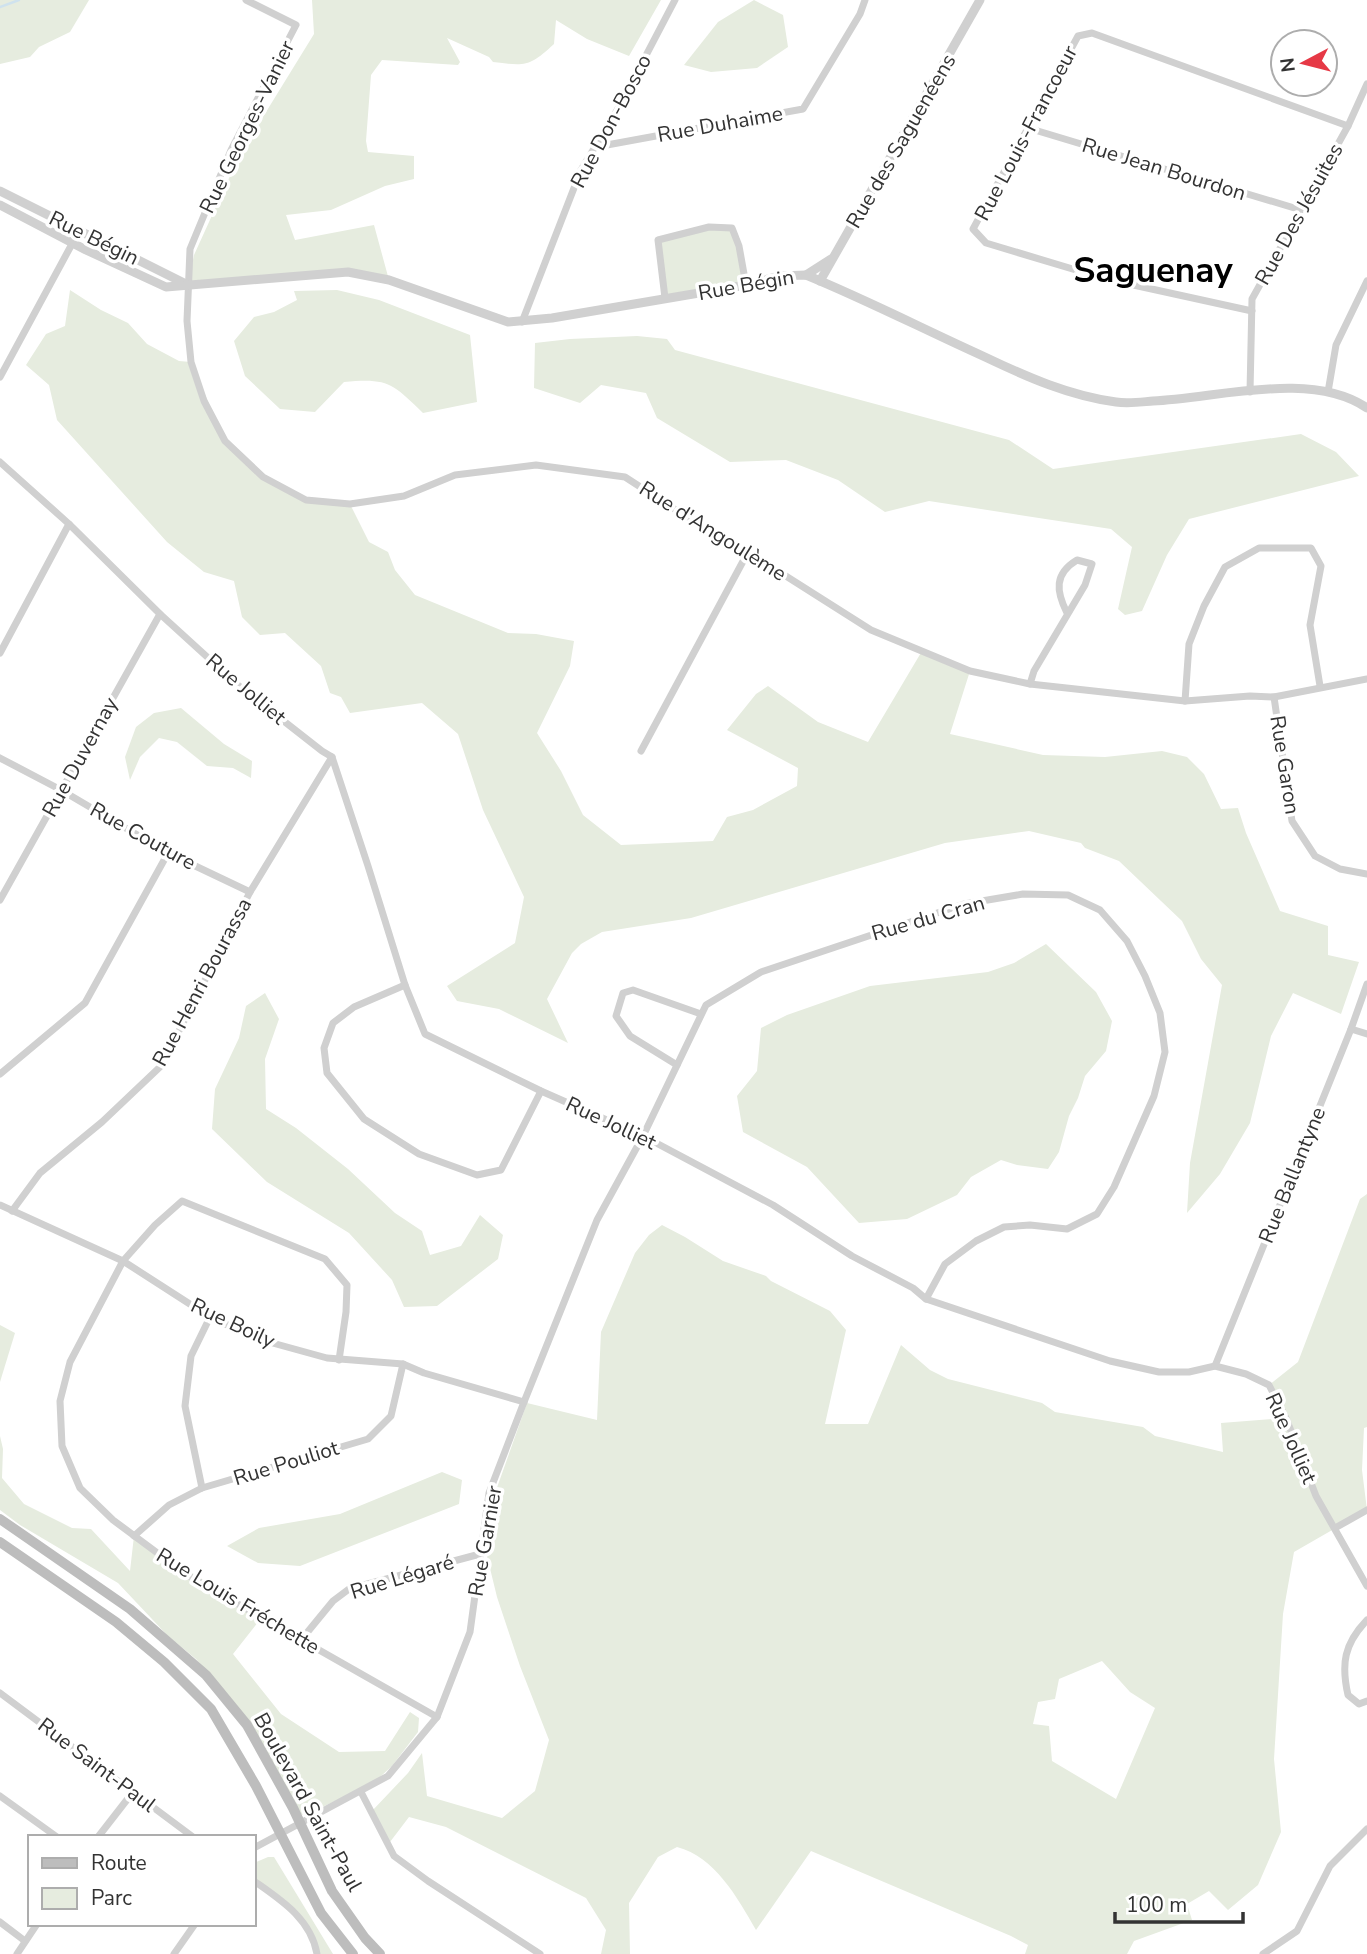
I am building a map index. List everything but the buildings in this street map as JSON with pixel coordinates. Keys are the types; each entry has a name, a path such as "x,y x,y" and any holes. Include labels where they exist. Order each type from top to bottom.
{"main road":[{"name":"Boulevard Saint-Paul","path":"0,1520 130,1609 206,1675 247,1725 303,1820 332,1891 365,1938 380,1954"},
{"name":"Boulevard Saint-Paul","path":"0,1542 116,1622 164,1662 211,1709 281,1833 321,1913 354,1954"}],"street":[{"name":"Rue Georges-Vanier","path":"188,285 190,249 220,175 296,25 246,0"},
{"name":"Rue Don-Bosco","path":"522,322 581,170 675,0"},
{"name":"Rue Duhaime","path":"596,147 803,109 860,13 864,0"},
{"name":"Rue des Saguenéens","path":"820,281 980,0"},
{"name":"Rue Louis-Francoeur","path":"1252,311 1106,279 986,243 973,229 1078,36 1092,33 1348,126"},
{"name":"Rue Des Jésuites","path":"1250,392 1252,299 1348,126 1367,83"},
{"name":"Rue Jean Bourdon","path":"1028,128 1301,211"},
{"name":"Rue Bégin","path":"0,191 188,285"},
{"name":"Rue Bégin","path":"0,205 72,243 166,287 348,272 389,280 483,315 509,322 522,322 746,285 779,276 806,275 997,363 1087,398 1120,403 1185,400 1290,387 1328,392 1367,408"},
{"path":"665,298 658,240 709,227 732,228 739,246 746,285"},
{"path":"0,377 79,231"},
{"path":"806,275 835,256"},
{"path":"1328,392 1336,345 1367,281"},
{"name":"Rue d'Angoulème","path":"188,285 187,321 191,362 204,401 225,441 262,477 306,500 350,504 404,496 455,475 536,465 625,477 871,629 970,671 1030,684 1185,701 1274,697 1367,679"},
{"name":"Rue Jolliet","path":"0,461 239,686 332,757 405,985 425,1034 541,1091 643,1136 773,1205 852,1256 913,1288 926,1299 1110,1361 1160,1372 1189,1372 1214,1366 1246,1374 1269,1385 1286,1418 1316,1496 1367,1586"},
{"path":"0,653 69,524"},
{"path":"1185,701 1189,644 1204,606 1225,567 1259,548 1311,548 1321,566 1310,625 1320,686"},
{"path":"641,751 747,552"},
{"path":"1030,684 1034,671 1085,585 1092,564 1077,560 1064,568 1058,586 1060,600 1067,613"},
{"name":"Rue Duvernay","path":"0,900 160,614"},
{"name":"Rue Garon","path":"1274,697 1292,821 1315,856 1340,869 1367,874"},
{"name":"Rue Henri Bourassa","path":"12,1211 40,1173 102,1122 161,1066 250,892 332,757"},
{"name":"Rue Couture","path":"0,758 61,790 168,853 250,892"},
{"path":"0,1074 85,1003 168,853"},
{"name":"Rue du Cran","path":"643,1136 706,1005 761,972 964,904 1023,894 1068,895 1100,910 1127,941 1145,976 1160,1013 1165,1052 1154,1096 1114,1187 1097,1214 1067,1229 1030,1225 1004,1227 976,1241 944,1264 926,1299"},
{"name":"Rue Ballantyne","path":"1214,1366 1367,984"},
{"path":"405,985 354,1007 333,1023 324,1048 327,1073 364,1119 419,1153 477,1175 501,1170 541,1091"},
{"path":"677,1065 630,1036 616,1016 623,993 633,990 701,1014"},
{"path":"1351,1029 1367,1034"},
{"name":"Rue Garnier","path":"256,1847 388,1776 437,1717 470,1632 489,1493 597,1220 643,1136"},
{"name":"Rue Louis Fréchette","path":"339,1360 347,1286 325,1259 182,1201 155,1225 123,1261 70,1362 60,1401 62,1446 80,1488 113,1520 187,1575 437,1717"},
{"name":"Rue Boily","path":"0,1205 123,1261 211,1317 258,1339 339,1360 403,1364 424,1373 524,1402"},
{"path":"202,1488 185,1406 191,1356 211,1317"},
{"name":"Rue Pouliot","path":"134,1536 169,1505 202,1488 368,1439 391,1416 403,1364"},
{"path":"1335,1528 1367,1510"},
{"name":"Rue Légaré","path":"301,1640 333,1601 349,1589 480,1553"},
{"path":"1367,1620 1350,1645 1342,1669 1348,1695 1359,1704 1367,1701"},
{"name":"Rue Saint-Paul","path":"0,1693 190,1835"},
{"path":"101,1835 133,1792"},
{"path":"361,1792 394,1856 540,1954"},
{"path":"0,1796 54,1835"},
{"path":"1264,1954 1297,1931 1330,1866 1367,1829"},
{"path":"256,1882 292,1908 314,1939 317,1954"},
{"path":"0,1922 25,1941"},
{"path":"17,1954 36,1926"},
{"path":"174,1954 194,1926"}],"green space":[{"path":"0,0 89,0 70,32 39,47 30,57 0,64"},
{"path":"312,0 661,0 629,56 587,39 556,20 554,44 539,57 526,63 493,62 489,57 447,38 460,62 458,65 382,60 371,75 366,141 368,152 414,156 414,179 385,186 331,210 286,215 295,240 374,225 389,280 348,272 188,285 194,255 239,156 314,34"},
{"path":"754,0 783,15 788,47 757,68 711,72 684,65 718,22"},
{"path":"709,227 732,228 746,285 665,298 658,240"},
{"path":"70,290 128,323 147,344 179,361 191,362 225,441 263,477 306,500 350,504 369,542 388,552 395,570 415,595 508,633 536,634 574,641 570,666 537,733 561,771 583,815 621,845 713,841 727,817 753,810 797,786 798,768 727,730 756,694 768,686 818,722 868,742 922,651 970,671 950,734 1043,755 1105,757 1162,751 1187,757 1204,774 1221,809 1238,808 1280,911 1328,926 1328,955 1359,962 1341,1014 1293,993 1271,1036 1250,1123 1220,1174 1187,1213 1190,1163 1222,985 1201,959 1182,921 1119,861 1085,848 1081,843 1029,831 945,843 691,918 602,932 581,944 572,953 547,999 568,1043 499,1009 457,1001 447,986 515,943 524,897 483,810 458,734 422,703 350,713 341,697 330,693 321,666 285,633 260,635 242,617 234,581 204,572 167,542 57,420 49,385 26,365 46,334 65,326"},
{"path":"337,290 379,300 470,335 477,402 423,413 404,395 388,385 359,381 344,382 315,412 280,409 245,376 234,341 254,317 274,312 297,300 294,291"},
{"path":"637,336 667,339 675,350 1009,440 1053,469 1301,434 1336,452 1359,476 1189,519 1167,555 1142,611 1125,615 1118,609 1132,547 1111,529 929,501 885,512 838,480 786,460 730,462 657,418 646,393 601,385 580,403 534,388 535,343"},
{"path":"181,708 224,744 252,761 251,778 233,768 207,766 177,742 159,738 140,757 130,780 125,757 136,727 154,713"},
{"path":"1046,944 1096,992 1112,1021 1106,1051 1085,1076 1069,1116 1059,1152 1048,1169 1001,1160 971,1177 957,1195 907,1219 859,1223 807,1167 743,1132 737,1096 757,1071 761,1028 787,1015 870,986 988,972 1014,963"},
{"path":"265,993 279,1019 265,1059 266,1109 296,1128 348,1169 395,1213 422,1231 430,1255 461,1246 480,1215 503,1235 498,1259 437,1306 404,1307 392,1280 349,1233 267,1182 212,1129 215,1089 239,1038 246,1006"},
{"path":"1367,1194 1367,1427 1364,1428 1362,1470 1367,1510 1294,1552 1283,1614 1274,1759 1281,1832 1258,1885 1228,1910 1209,1891 1187,1904 1192,1920 1134,1941 1127,1954 1025,1954 1028,1945 1011,1936 811,1851 756,1930 733,1892 714,1869 691,1852 677,1847 658,1857 629,1903 630,1954 601,1954 606,1930 586,1898 446,1827 409,1817 390,1842 372,1811 408,1773 422,1753 427,1796 502,1818 535,1791 549,1740 520,1666 497,1597 486,1552 494,1496 527,1403 597,1420 601,1332 635,1253 649,1235 662,1225 723,1261 766,1276 830,1311 846,1330 825,1424 868,1424 901,1345 930,1370 948,1379 1042,1403 1055,1412 1143,1427 1155,1436 1223,1452 1221,1423 1286,1418 1269,1385 1298,1362 1360,1199","holes":["1102,1661 1130,1692 1155,1708 1116,1799 1052,1761 1049,1726 1033,1724 1038,1702 1055,1699 1059,1679"]},
{"path":"0,1325 15,1333 0,1382"},
{"path":"0,1436 3,1449 2,1478 24,1504 72,1528 91,1529 130,1571 134,1536 262,1617 233,1654 281,1714 339,1752 385,1751 410,1712 419,1718 418,1732 392,1766 359,1790 305,1815 298,1814 222,1689 196,1659 168,1636 118,1583 20,1525 0,1510"},
{"path":"442,1472 462,1480 459,1504 300,1566 258,1563 227,1546 259,1528 340,1514"},
{"path":"274,1857 333,1954 317,1954 314,1942 302,1921 284,1903 256,1882 256,1862"}],"waterway":[{"path":"0,7 19,0"}],"district":[{"name":"Saguenay","path":"1153,270"}]}
